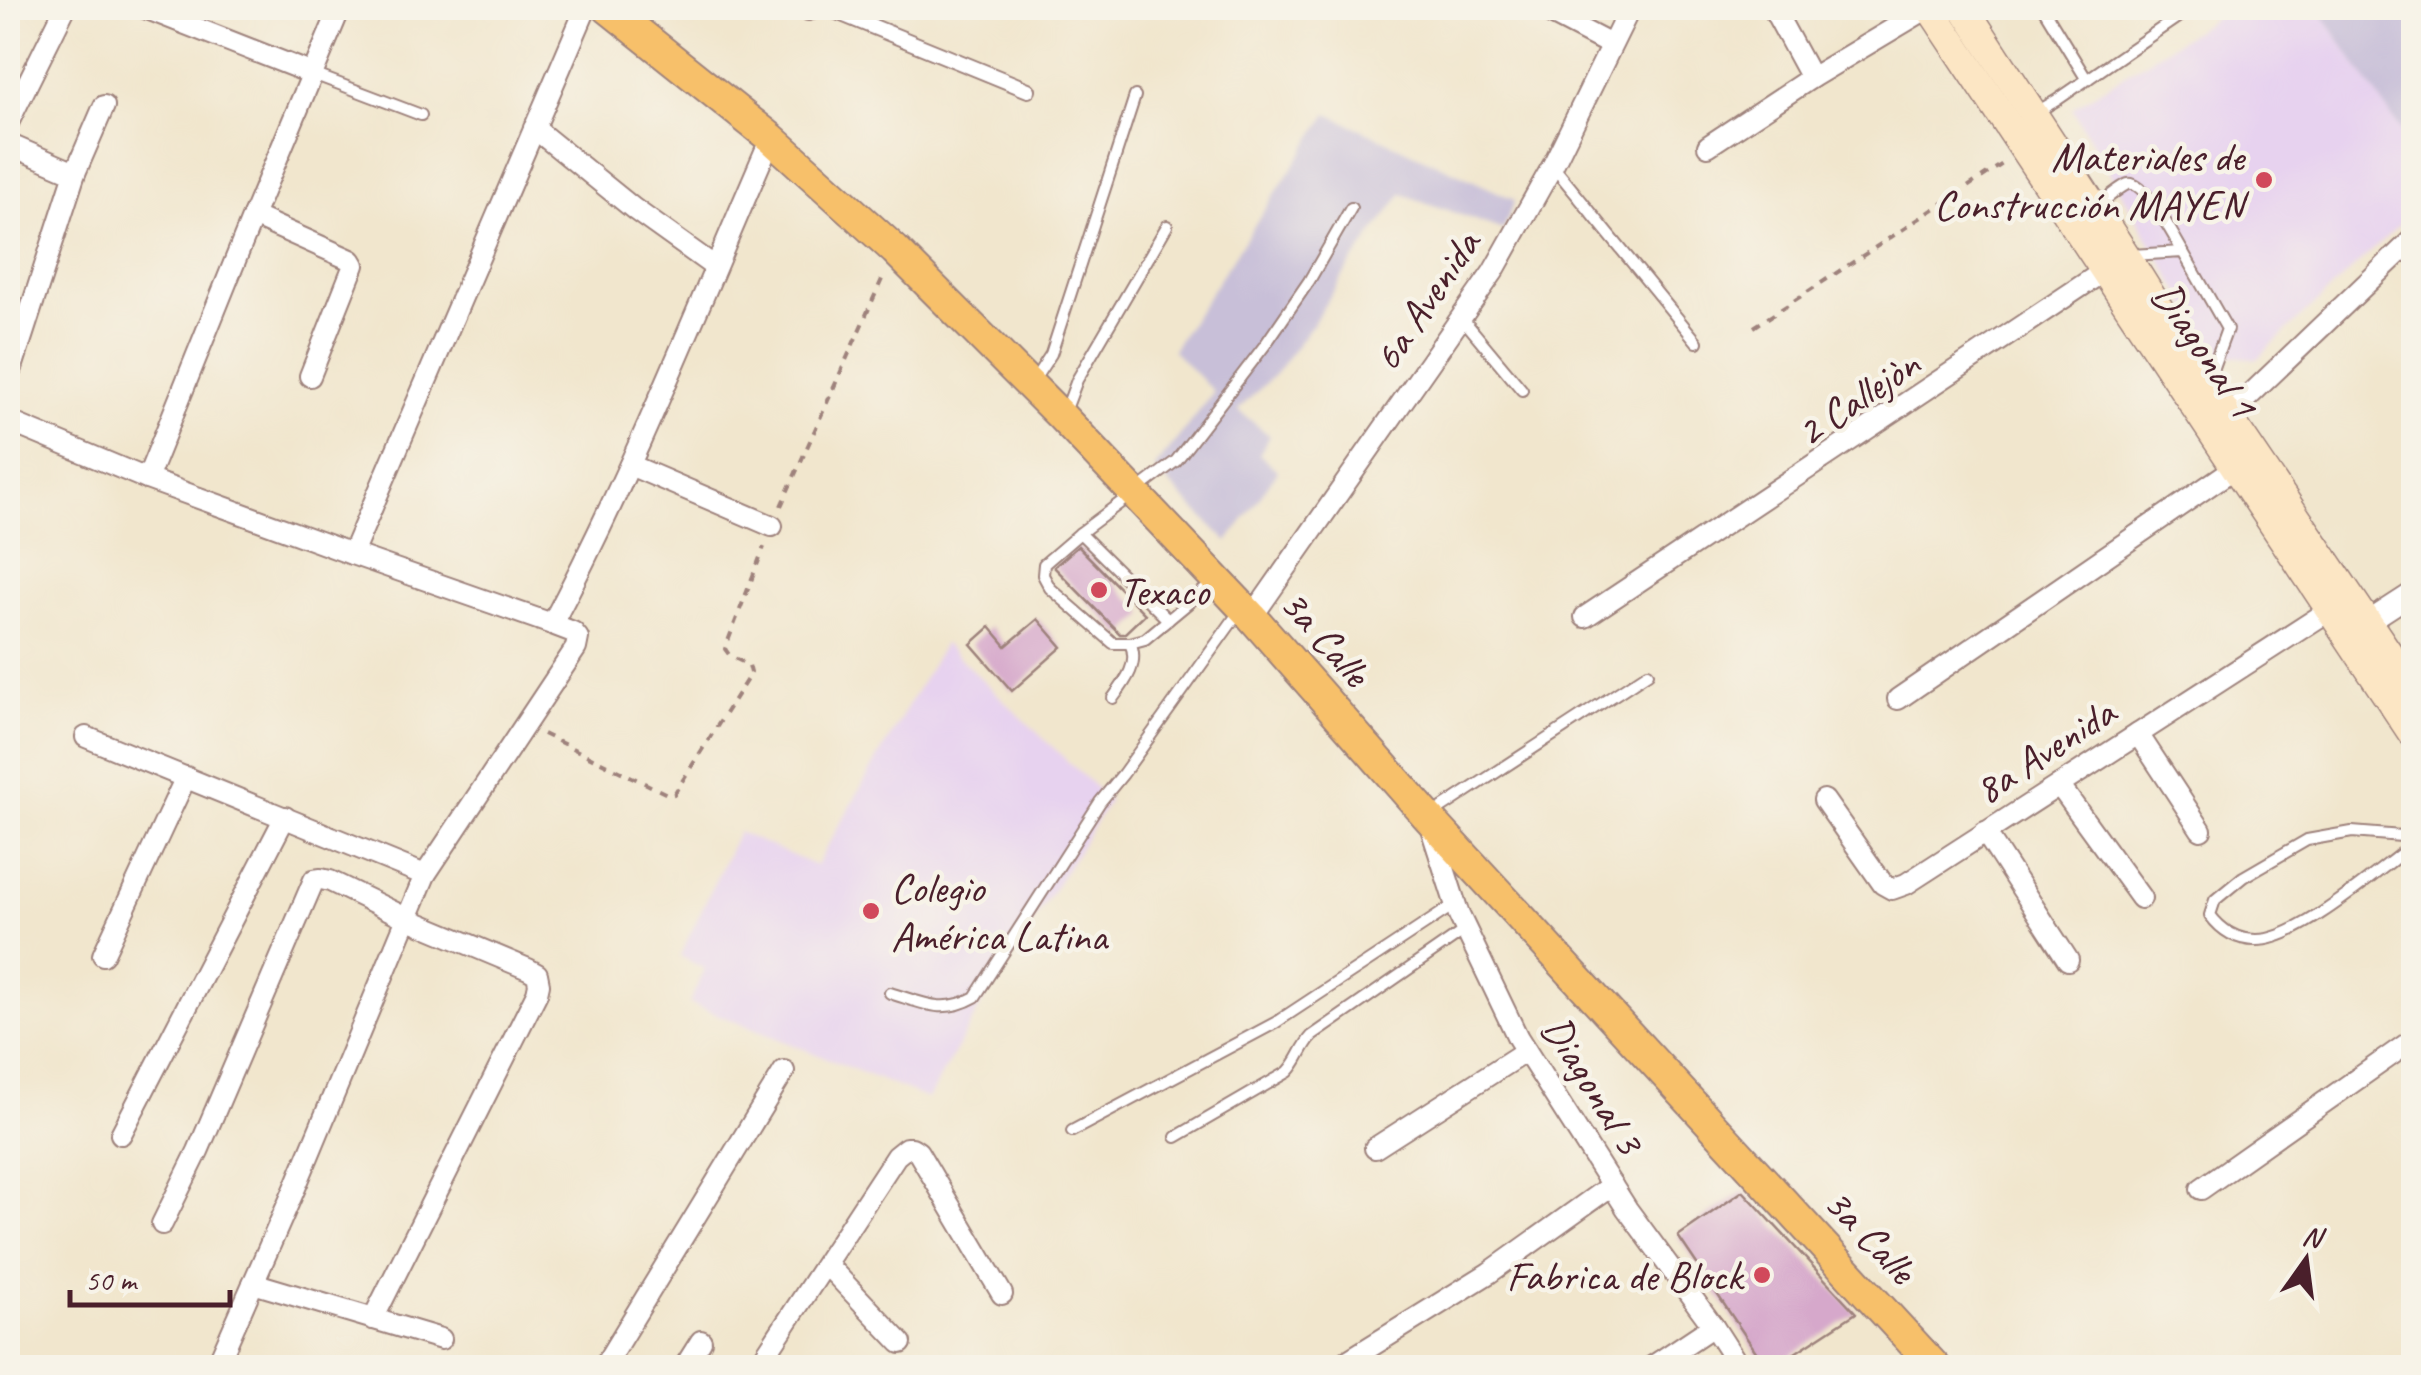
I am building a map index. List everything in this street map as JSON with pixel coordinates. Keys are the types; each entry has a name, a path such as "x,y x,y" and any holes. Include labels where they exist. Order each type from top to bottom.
{"main road":[{"name":"3a Calle","path":"608,8 771,138 896,250 1062,417 1248,612 1428,817 1936,1368"},
{"name":"Diagonal 1","path":"1929,8 2024,149 2084,214"},
{"name":"Diagonal 1","path":"1964,8 2034,114 2084,214 2236,467 2405,693 2414,736"},
{"name":"Diagonal 1","path":"2116,263 2228,416 2327,591"}],"street":[{"path":"8,123 64,8"},
{"path":"146,8 313,74"},
{"path":"147,479 340,8"},
{"path":"352,554 586,8"},
{"path":"793,8 808,13 827,8 1028,90"},
{"path":"1540,8 1611,46"},
{"name":"6a Avenida","path":"1248,612 1493,272 1552,165 1630,8"},
{"path":"1773,8 1811,78"},
{"path":"1708,146 1811,78 1929,8"},
{"path":"8,380 75,172 104,106"},
{"path":"534,128 634,209 715,267"},
{"path":"552,624 630,465 771,138"},
{"path":"8,144 75,172"},
{"path":"253,216 351,260 354,265 310,376"},
{"path":"2228,416 2414,238"},
{"path":"1585,617 2116,263"},
{"path":"8,420 147,479 552,624 578,638 576,648 425,875 216,1368"},
{"path":"630,465 772,526"},
{"path":"1898,699 2236,467"},
{"name":"8a Avenida","path":"1824,800 1883,884 1892,889 1906,884 2138,734 2327,591"},
{"path":"2357,629 2414,592"},
{"path":"2138,734 2202,830"},
{"path":"86,737 425,875"},
{"path":"103,955 186,778"},
{"path":"2059,785 2141,898"},
{"path":"122,1134 285,816"},
{"name":"Diagonal 3","path":"1428,817 1455,904 1526,1051 1612,1185 1740,1368"},
{"path":"1986,832 2068,960"},
{"path":"162,1224 198,1150 314,880 330,881 528,969 536,974 540,984 537,993 373,1318"},
{"path":"2201,1189 2414,1039"},
{"path":"1375,1148 1526,1051"},
{"path":"603,1368 784,1072"},
{"path":"757,1368 901,1150 912,1148 918,1152 1002,1294"},
{"path":"1336,1368 1489,1273 1612,1185"},
{"path":"826,1264 901,1344"},
{"path":"253,1284 442,1338"},
{"path":"1650,1368 1713,1326"},
{"path":"684,1368 701,1341"}],"lane":[{"path":"2043,8 2087,80"},
{"path":"2034,114 2190,8"},
{"path":"313,74 421,114"},
{"path":"1030,385 1051,354 1135,96"},
{"path":"1552,165 1697,342"},
{"path":"2084,214 2128,184 2146,192 2227,329 2206,384"},
{"path":"1216,580 1144,639 1113,642 1050,588 1044,564 1080,532 1176,461 1254,360 1352,208"},
{"path":"1062,417 1077,380 1167,226"},
{"path":"2116,263 2183,252"},
{"path":"1462,318 1522,390"},
{"path":"1080,532 1168,620"},
{"path":"890,994 939,1008 958,1007 976,997 1100,802 1248,612"},
{"path":"1114,698 1134,660 1130,643"},
{"path":"1428,817 1648,673"},
{"path":"2352,832 2414,840 2312,920 2274,938 2254,940 2230,934 2210,915 2215,900 2243,877 2307,840 2352,832"},
{"path":"1072,1131 1275,1023 1455,904"},
{"path":"1176,1136 1288,1072 1312,1036 1466,930"}],"path":[{"path":"1754,327 2024,149"},
{"path":"524,724 668,795 674,794 750,674 750,665 730,656 726,648 772,526 896,250"}],"shaded area":[{"name":"Materiales de Construcción MAYEN","path":"2230,8 2318,8 2413,148 2413,212 2257,359 2216,354 2072,108"},
{"path":"2318,8 2413,8 2413,148"},
{"path":"1328,114 1515,200 1503,230 1402,194 1276,373 1238,410 1270,436 1259,454 1278,471 1228,542 1154,469 1214,392 1172,350"},
{"name":"Colegio América Latina","path":"944,643 1109,801 984,1000 928,1099 689,1003 705,969 680,956 738,832 816,866"}],"building":[{"name":"Texaco","path":"1078,546 1145,614 1124,634 1054,567"},
{"path":"1038,619 1062,647 1012,691 971,644 990,627 1006,646"},
{"name":"Fabrica de Block","path":"1743,1191 1856,1313 1772,1368 1767,1368 1678,1236"}],"place":[{"name":"Materiales de Construcción MAYEN","path":"2264,180"},
{"name":"Texaco","path":"1099,590"},
{"name":"Colegio América Latina","path":"871,911"},
{"name":"Fabrica de Block","path":"1762,1275"}]}
